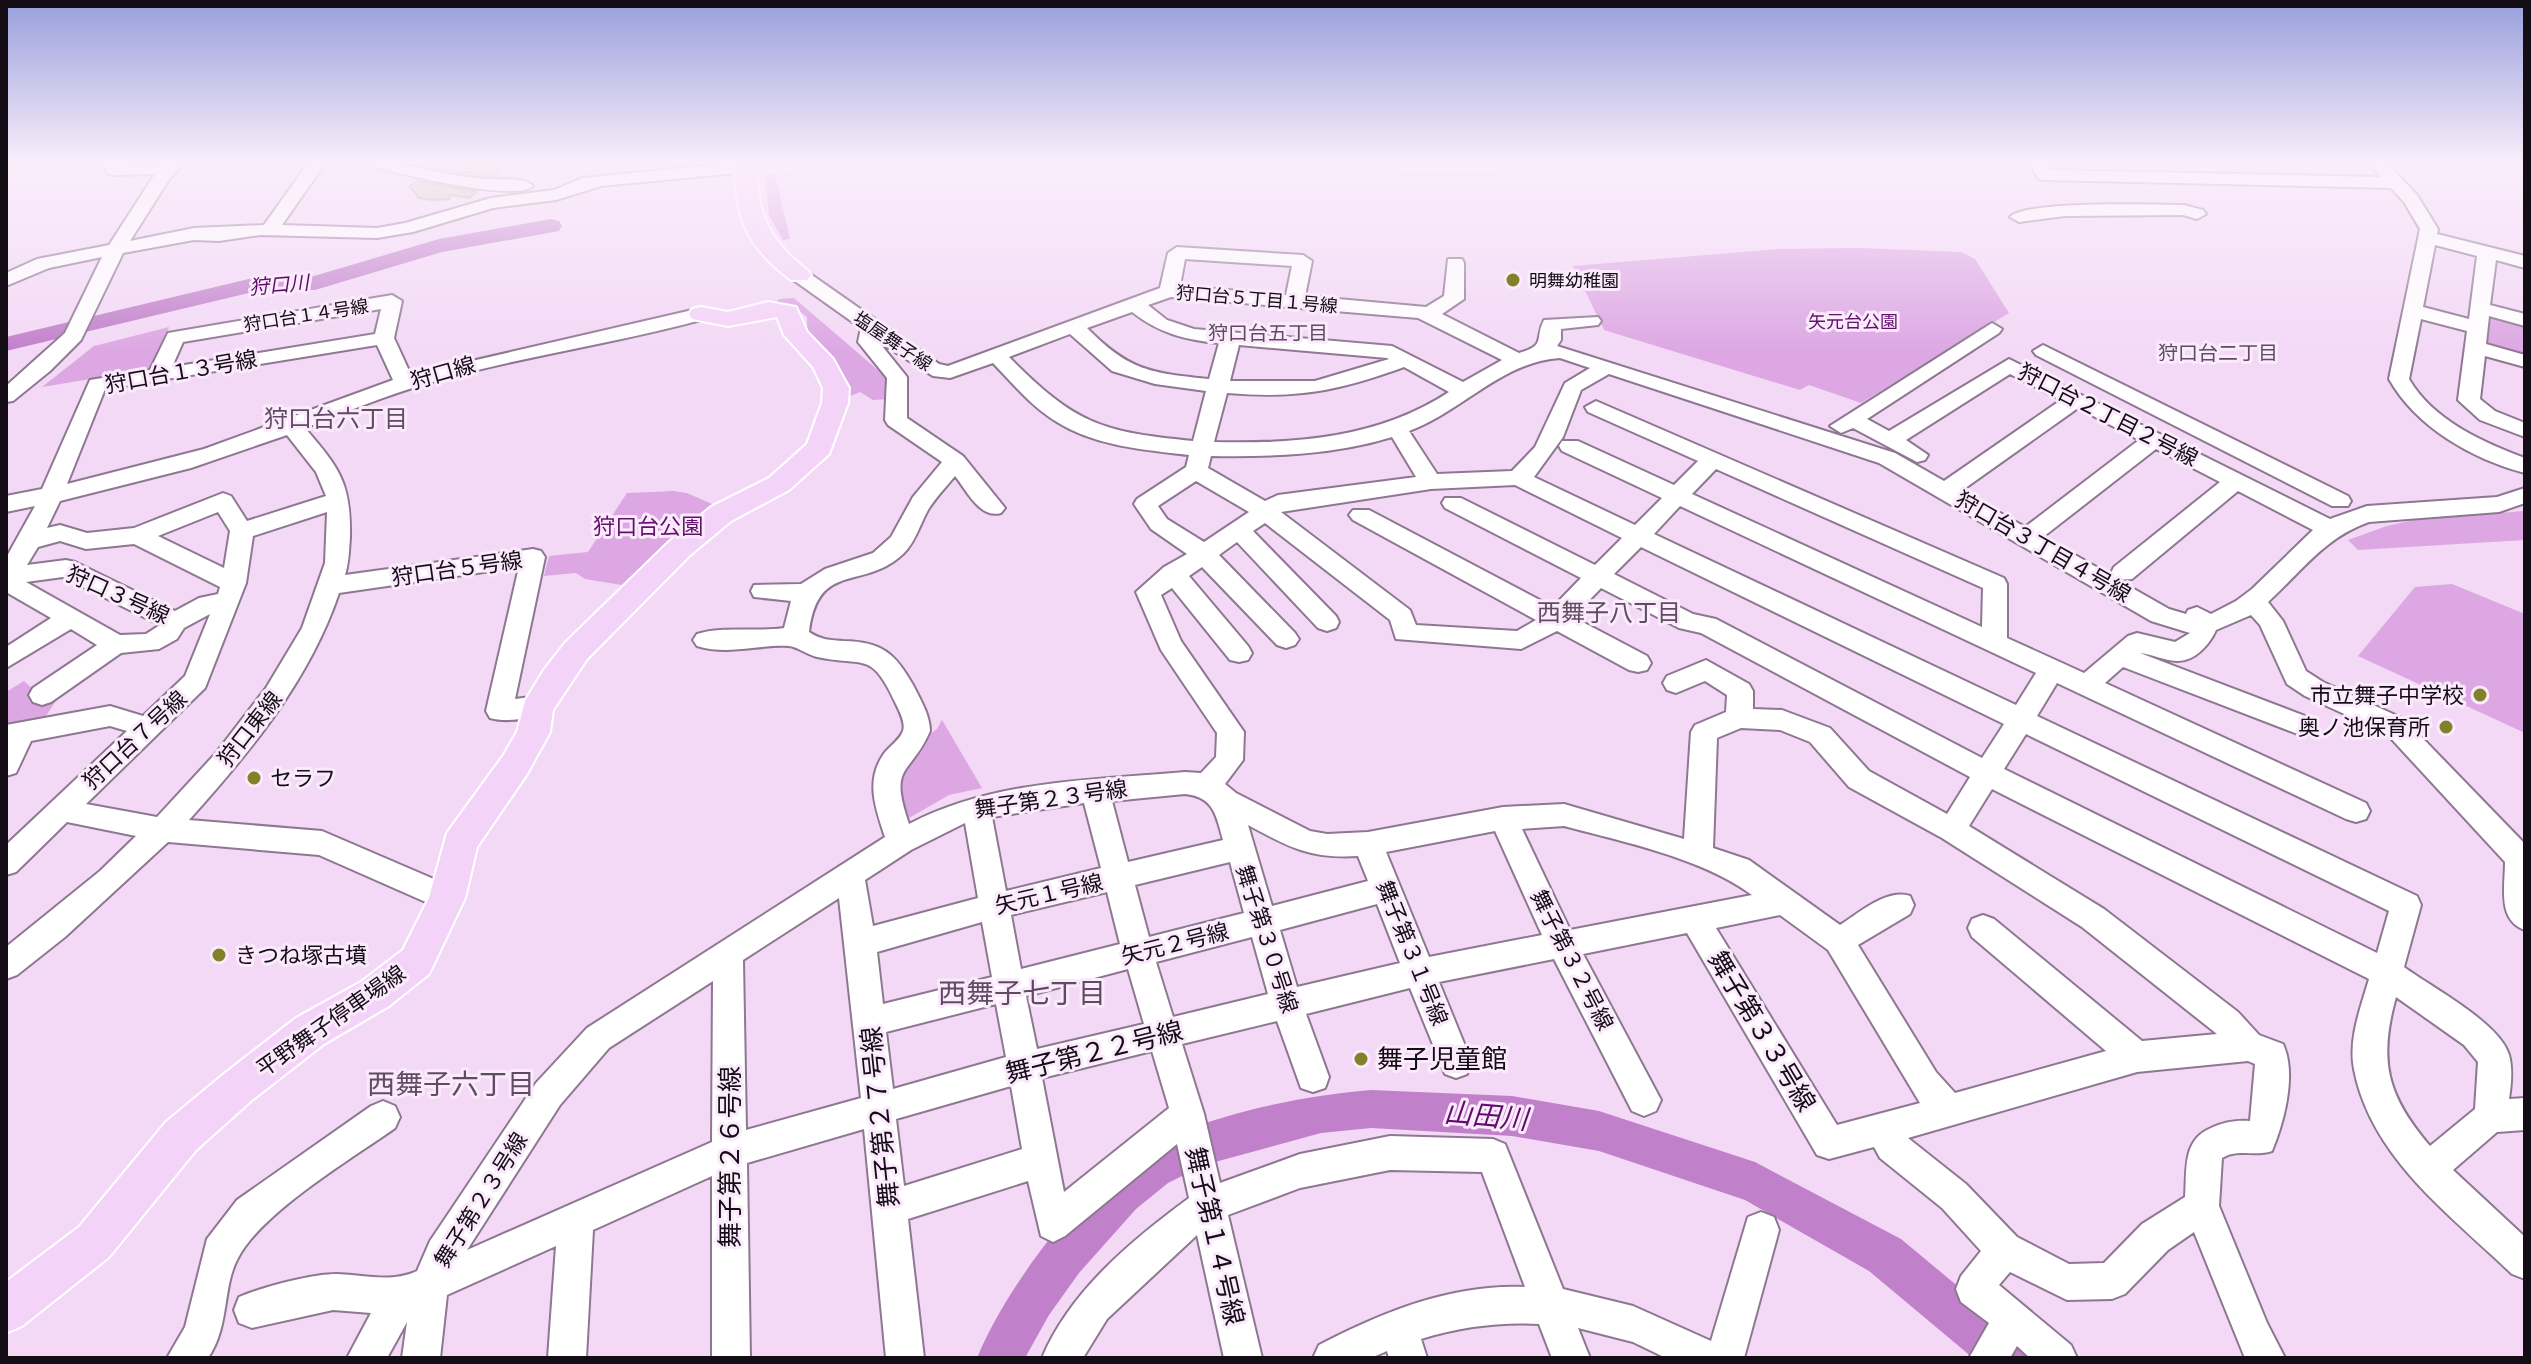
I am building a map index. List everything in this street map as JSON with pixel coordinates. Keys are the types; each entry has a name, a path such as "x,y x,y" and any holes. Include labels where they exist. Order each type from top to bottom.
{"main road":[{"path":"753,226 774,256 799,275"},
{"path":"701,314 799,275"},
{"name":"平野舞子停車場線","path":"6,1310 94,1242 181,1136 238,1087 310,1031 375,994 416,962 447,898 460,843 515,765 533,732 539,706 576,651 679,549 721,514 779,484 819,448 835,403 836,388 824,364 796,335 787,312 769,309 726,321 701,314"}],"street":[{"path":"6,396 51,360 78,327 114,252 131,226"},
{"path":"269,230 272,226"},
{"path":"6,280 44,263 114,252 194,234 269,230 377,233 415,226"},
{"path":"2426,226 2430,238 2399,379 2404,390 2440,423 2467,440 2525,466"},
{"path":"2430,238 2525,262"},
{"path":"1169,291 1177,253 1303,261 1294,301"},
{"path":"2487,253 2469,400 2479,412 2500,423 2525,430"},
{"path":"1428,314 1454,299 1455,263"},
{"name":"塩屋舞子線","path":"799,275 933,370 950,372 996,355"},
{"name":"狩口台５丁目１号線","path":"996,355 1169,291 1294,301 1343,327 1428,314 1517,360"},
{"name":"狩口台１４号線","path":"158,374 175,337 392,301 384,338 405,384"},
{"path":"1134,304 1160,324 1191,335 1230,340 1343,327 1465,392"},
{"path":"2412,310 2478,328 2525,361"},
{"name":"狩口線","path":"6,504 188,462 405,384 528,351 654,328 701,314"},
{"path":"2478,328 2525,320"},
{"path":"996,355 1031,390 1072,423 1120,439 1204,448 1274,451 1344,441 1397,428 1517,360 1543,351 1551,340 1551,324 1591,321"},
{"path":"871,327 868,342 897,377 896,420 955,461 993,508"},
{"path":"1074,327 1121,368 1154,378 1220,385 1302,389 1343,382 1407,359"},
{"path":"1824,436 1992,329"},
{"name":"狩口台１３号線","path":"48,496 97,384 276,355 315,352 384,338"},
{"path":"1230,340 1196,471 1145,504 1159,524 1203,553 1286,639"},
{"name":"狩口台３丁目４号線","path":"1543,351 1561,352 1824,436 1954,486"},
{"path":"2043,351 2340,501"},
{"name":"狩口台２丁目２号線","path":"1890,440 2009,365 2332,530"},
{"path":"1518,478 1529,470 1564,415 1572,387 1607,367"},
{"path":"1954,486 2077,399"},
{"path":"2117,420 2140,402"},
{"path":"1596,407 1995,584 1994,643"},
{"path":"1852,419 1890,440 1954,486 2034,532 2123,573 2207,623 2199,640 2178,652 2137,642 2103,669 2088,686"},
{"name":"狩口東線","path":"6,965 92,897 163,830 218,769 283,687 301,659 330,586 338,558 341,523 339,500 328,474 292,427"},
{"path":"1397,428 1431,482"},
{"path":"2034,532 2155,439"},
{"path":"1570,446 2356,811"},
{"path":"1196,471 1266,512 1401,616 1405,633 1521,640 1555,620 1712,460"},
{"path":"796,636 799,603 806,593 841,571 880,559 895,549 919,505 955,461"},
{"path":"1217,793 1229,760 1231,732 1170,644 1148,592 1278,503 1431,482 1518,478 2406,905 2371,1028 2370,1068 2392,1127 2428,1170 2525,1261"},
{"path":"2123,573 2237,480"},
{"name":"狩口台３丁目４号線","path":"2034,532 2160,615 2190,624 2207,623 2241,611 2319,536 2367,514 2499,504 2525,495"},
{"path":"48,496 32,540 14,567 10,586 116,644 150,643 168,633 175,622"},
{"path":"137,536 223,501 242,531 339,500"},
{"path":"1453,503 1688,622 1707,625 1988,774 2387,973 2475,1035 2494,1057 2495,1084 2490,1117"},
{"path":"1361,515 1638,663"},
{"path":"1238,530 1327,622"},
{"name":"狩口台７号線","path":"6,863 196,681 230,592 242,531"},
{"name":"狩口３号線","path":"32,540 60,533 86,541 137,536"},
{"path":"137,536 230,592"},
{"name":"狩口台５号線","path":"330,586 533,557 499,711 539,706"},
{"name":"狩口３号線","path":"10,586 66,568 175,622 230,592"},
{"path":"1173,573 1239,653"},
{"path":"763,591 806,593"},
{"path":"2253,602 2271,621 2296,677 2314,689 2395,726 2523,858 2520,912 2525,917"},
{"path":"6,659 70,618"},
{"path":"706,640 755,641 796,636 814,647 865,652 881,659 906,698 918,726 917,734 890,764 886,780 901,842"},
{"path":"42,695 116,644"},
{"path":"2121,656 2304,726"},
{"path":"1676,683 1706,669 1740,691 1739,718"},
{"path":"1952,830 2052,669"},
{"path":"6,765 14,733 110,716 147,727"},
{"path":"1698,854 1704,732 1739,718 1782,720 1820,735 1859,779 1952,830 2093,918 2227,1022 2248,1046"},
{"name":"舞子第２３号線","path":"366,1358 452,1241 548,1094 598,1038 901,842 948,817 976,808 1095,791 1185,783 1217,793 1305,842 1327,846 1368,844 1503,818 1564,815 1739,869 1839,941"},
{"name":"舞子第１４号線","path":"1095,791 1138,953 1187,1114 1243,1358"},
{"name":"舞子第３０号線","path":"1217,793 1313,1077"},
{"path":"976,808 1053,1224 1187,1114"},
{"path":"61,810 163,830 322,843 447,898"},
{"name":"舞子第３２号線","path":"1503,818 1562,945 1644,1100"},
{"name":"舞子第３１号線","path":"1368,844 1456,1063"},
{"name":"矢元１号線","path":"861,943 995,906 1238,848"},
{"name":"舞子第２７号線","path":"850,876 861,943 905,1358"},
{"name":"矢元２号線","path":"870,1022 1388,889"},
{"name":"舞子第２２号線","path":"416,1291 730,1151 1025,1067 1420,972 1782,902"},
{"path":"1899,905 1839,941 1924,1083 1949,1111"},
{"name":"舞子第３３号線","path":"1695,919 1829,1143 1882,1129"},
{"path":"1983,928 2137,1057"},
{"name":"舞子第２６号線","path":"728,956 731,1358"},
{"path":"2202,1206 2155,1237 2112,1281 2067,1282 2004,1250 1954,1196 1892,1146 1882,1129 2137,1057 2248,1046 2272,1055 2269,1114 2260,1139 2243,1135 2228,1138 2213,1142 2205,1151 2202,1206 2253,1335 2266,1358"},
{"path":"2428,1170 2490,1117 2525,1115"},
{"path":"186,1358 202,1335 220,1252 249,1212 383,1117"},
{"path":"1061,1358 1094,1306 1167,1236 1209,1204 1300,1171 1390,1153 1493,1156 1571,1358"},
{"path":"889,1208 1042,1160"},
{"path":"567,1358 576,1219"},
{"path":"1725,1358 1761,1230"},
{"path":"2004,1250 1974,1289 2014,1318 2058,1358"},
{"path":"252,1310 333,1292 416,1291 421,1358"},
{"path":"1332,1358 1403,1342 1443,1314 1520,1303 1550,1303 1633,1324 1705,1358"},
{"path":"1988,1358 2014,1318"}],"green space":[{"path":"775,226 787,226 790,239 783,240"},
{"name":"矢元台公園","path":"1779,249 1961,252 1975,259 2009,313 1861,403 1809,385 1800,390 1604,330 1573,266"},
{"path":"794,298 886,377 888,399 873,400 860,392 843,399 842,375 810,337 807,317 789,304 775,303 779,299"},
{"path":"2487,312 2525,322 2525,358 2485,347"},
{"path":"169,327 157,366 151,369 42,387 94,346"},
{"name":"狩口台公園","path":"627,493 687,493 721,508 634,587 585,579 576,573 544,576 549,556 588,552"},
{"path":"2525,511 2525,540 2358,550 2348,540 2418,519"},
{"name":"市立舞子中学校","path":"2452,584 2525,614 2525,733 2358,656 2415,587"},
{"path":"24,681 36,692 57,699 44,719 6,726 6,692"},
{"path":"942,720 982,788 949,795 909,818 898,783 920,742 937,729"}],"waterway":[{"name":"狩口川","path":"6,344 261,283 315,283 439,246 551,226"},
{"name":"山田川","path":"1000,1358 1033,1299 1063,1257 1121,1194 1153,1168 1198,1146 1321,1113 1371,1109 1512,1116 1599,1131 1755,1183 1885,1255 2009,1358"}],"place":[{"name":"明舞幼稚園","path":"1513,280"},
{"name":"市立舞子中学校","path":"2480,695"},
{"name":"奥ノ池保育所","path":"2446,727"},
{"name":"セラフ","path":"254,778"},
{"name":"きつね塚古墳","path":"219,955"},
{"name":"舞子児童館","path":"1361,1059"}],"district":[{"name":"狩口台五丁目","path":"1268,333"},
{"name":"狩口台二丁目","path":"2218,353"},
{"name":"狩口台六丁目","path":"336,419"},
{"name":"西舞子八丁目","path":"1609,613"},
{"name":"西舞子七丁目","path":"1022,993"},
{"name":"西舞子六丁目","path":"451,1084"}]}
